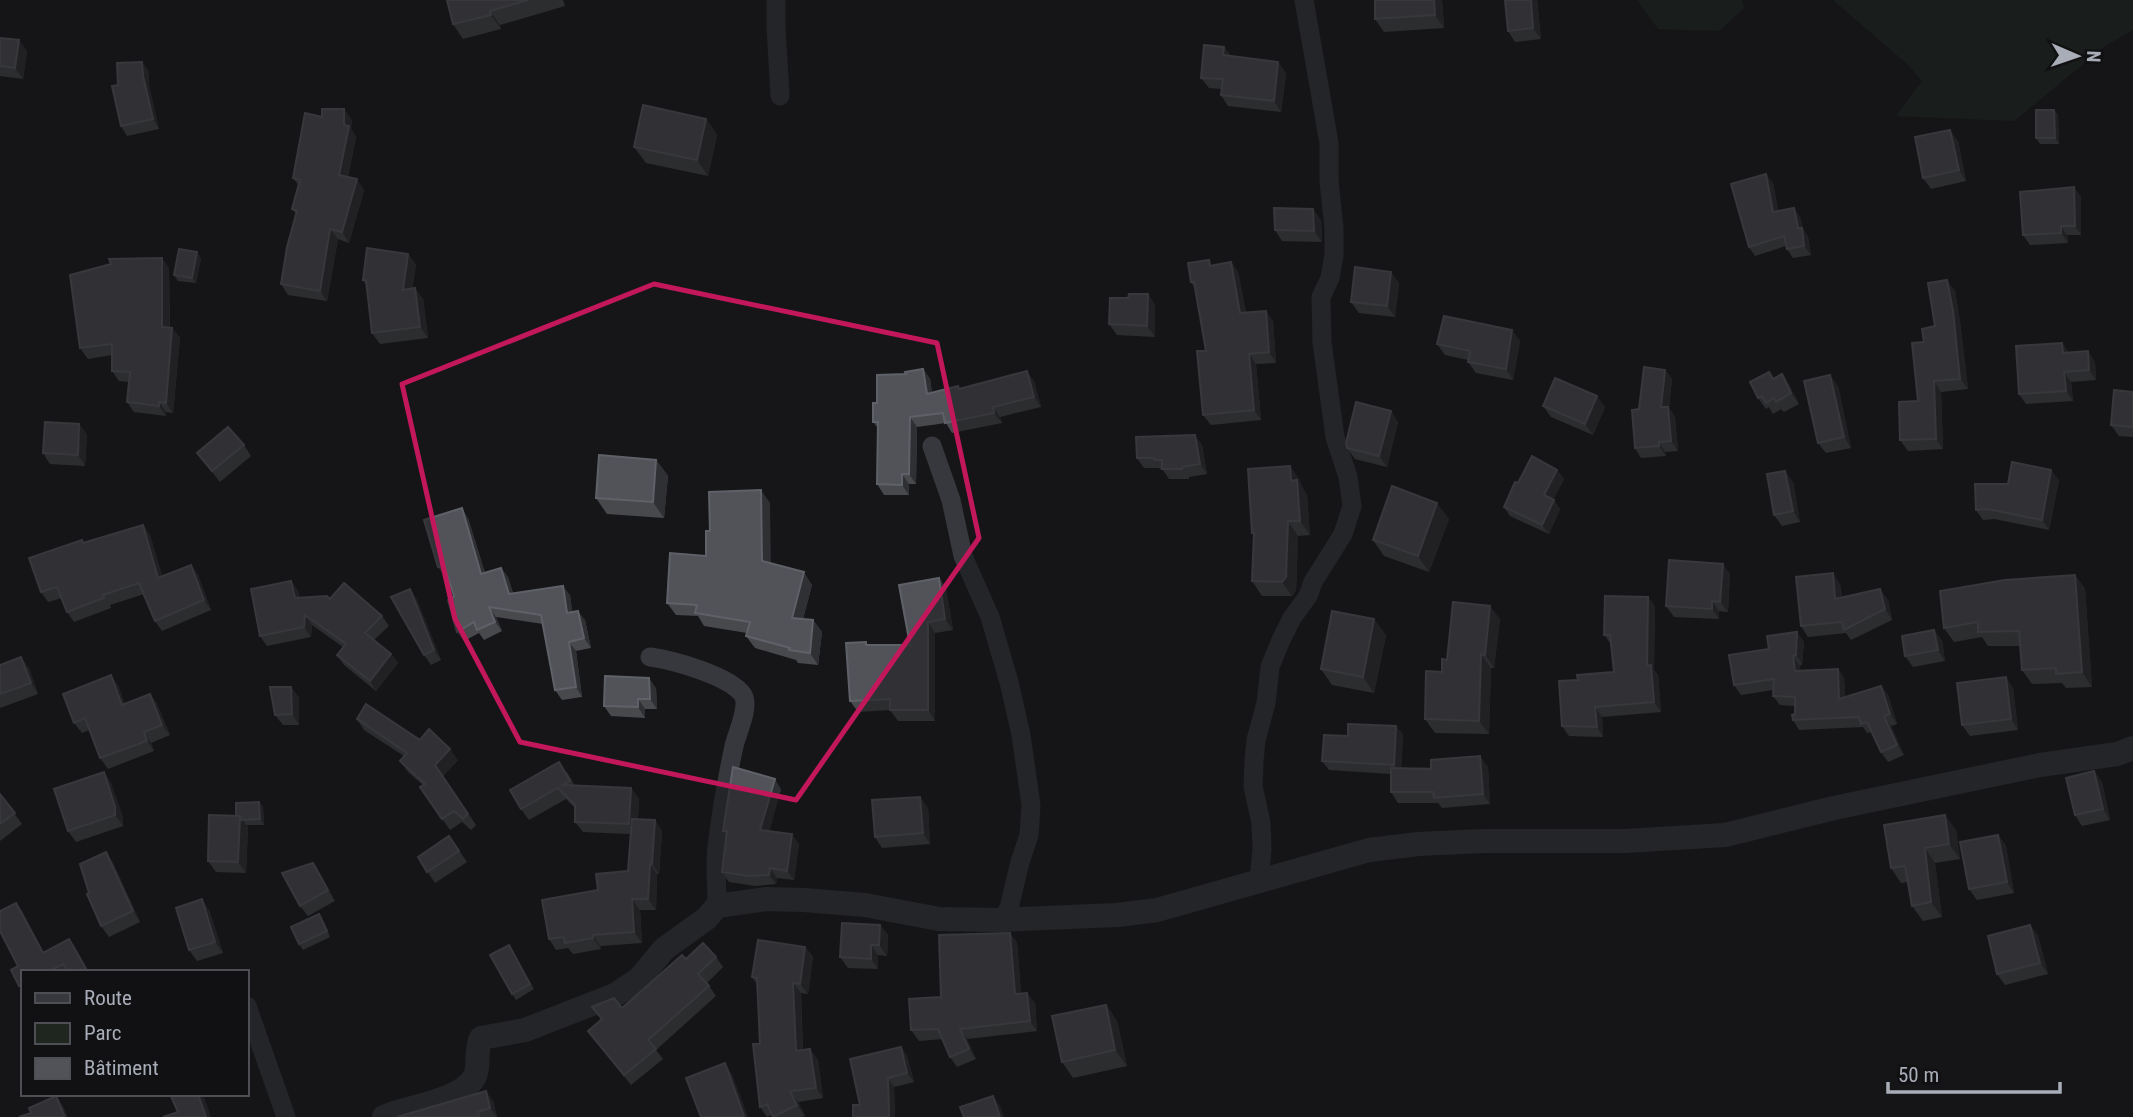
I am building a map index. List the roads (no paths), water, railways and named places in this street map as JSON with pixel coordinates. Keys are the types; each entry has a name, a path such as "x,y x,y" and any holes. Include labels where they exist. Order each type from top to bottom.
{"street":[{"path":"776,0 780,96"},
{"path":"1259,881 1261,823 1253,786 1254,761 1270,667 1292,618 1308,596 1313,582 1343,534 1352,506 1348,477 1335,437 1322,342 1321,297 1330,278 1334,255 1334,228 1327,132 1304,0"},
{"path":"932,446 948,492 963,556 990,617 1021,735 1031,805 1029,835 1009,908 1001,920"},
{"path":"384,1117 452,1096 472,1081 477,1069 478,1044 481,1038 525,1030 615,995 639,979 664,949 707,918 716,906 720,824 735,744 746,703 742,694 725,680 668,660 650,657"},
{"path":"716,906 766,900 804,900 865,905 939,919 1001,920 1117,915 1157,910 1369,850 1418,844 1625,841 1726,835 1834,808 2039,765 2117,754 2133,748"},
{"path":"248,1009 286,1117"}]}
